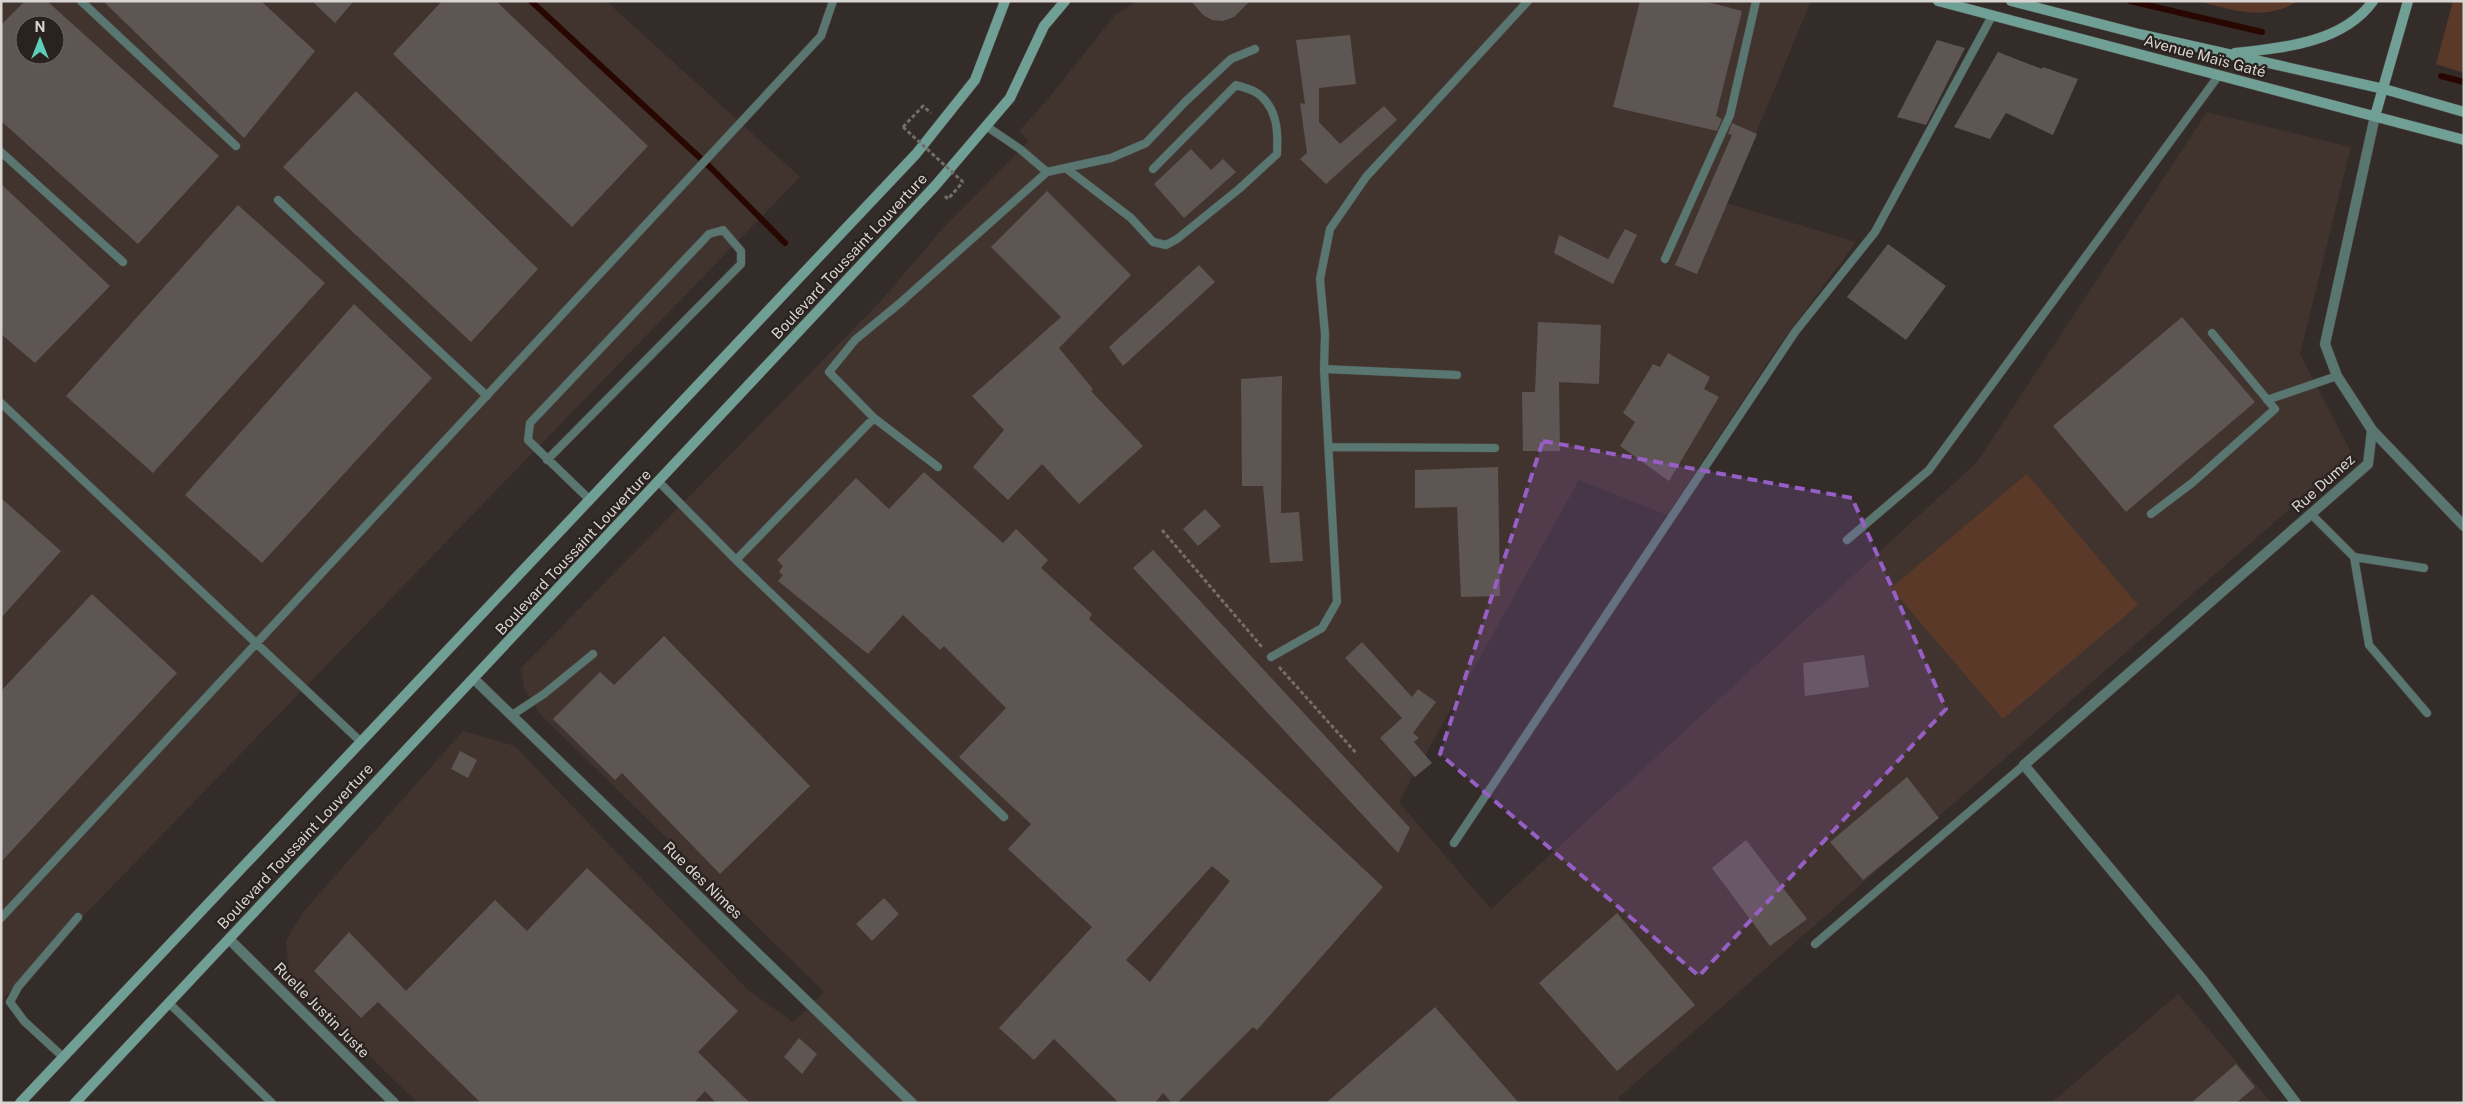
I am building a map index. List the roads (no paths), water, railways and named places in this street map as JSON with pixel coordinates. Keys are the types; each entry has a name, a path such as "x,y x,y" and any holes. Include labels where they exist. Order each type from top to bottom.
{"main road":[{"name":"Boulevard Toussaint Louverture","path":"20,1103 916,154 975,80 1005,1"},
{"name":"Boulevard Toussaint Louverture","path":"75,1103 935,186 1010,98 1044,26 1065,1"},
{"name":"Avenue Maïs Gaté","path":"1938,1 2464,140"},
{"name":"Avenue Maïs Gaté","path":"2011,1 2226,54 2384,89 2464,112"},
{"path":"2226,54 2279,48 2328,35 2364,13 2372,1"},
{"path":"2374,116 2384,89 2408,1"}],"street":[{"path":"2374,116 2325,344 2337,376 2372,430 2464,526"},
{"name":"Rue Dumez","path":"2024,765 2368,464 2372,430"},
{"name":"Rue des Nimes","path":"474,679 912,1103"},
{"path":"2024,765 2202,979 2296,1103"},
{"name":"Ruelle Justin Juste","path":"229,938 394,1103"}],"lane":[{"path":"82,1 236,146"},
{"path":"3,913 257,643 821,36 833,1"},
{"path":"1271,657 1322,628 1337,602 1324,369 1325,334 1320,280 1330,229 1366,177 1528,1"},
{"path":"1664,259 1730,115 1756,1"},
{"path":"1454,843 1796,332 1875,232 1992,16"},
{"path":"938,467 874,418 829,372 855,340 900,303 1047,172 1111,158 1146,143 1230,59 1255,49"},
{"path":"1847,540 1929,470 2219,75"},
{"path":"1067,169 1131,218 1153,242 1166,245 1177,239 1239,189 1277,154 1278,132 1276,120 1263,97 1236,85 1153,170"},
{"path":"986,126 1020,149 1047,172"},
{"path":"1,152 123,262"},
{"path":"278,200 487,396"},
{"path":"547,460 741,264 741,251 723,230 708,234 530,423 528,440 547,460 590,499"},
{"path":"2151,514 2192,483 2275,409 2212,333"},
{"path":"1324,369 1457,375"},
{"path":"2267,400 2337,376"},
{"path":"1,403 360,741"},
{"path":"736,560 874,418"},
{"path":"1329,448 1495,448"},
{"path":"659,482 736,560 1004,818"},
{"path":"2311,514 2354,558 2369,645 2427,713"},
{"path":"2354,558 2424,568"},
{"path":"512,715 544,694 594,654"},
{"path":"1815,944 2024,765"},
{"path":"63,1057 24,1021 10,1002 18,987 78,917"},
{"path":"169,1003 272,1103"}],"waterway":[{"path":"531,1 712,169 785,243"},
{"path":"2130,1 2262,32"},
{"path":"2441,76 2464,82"}]}
